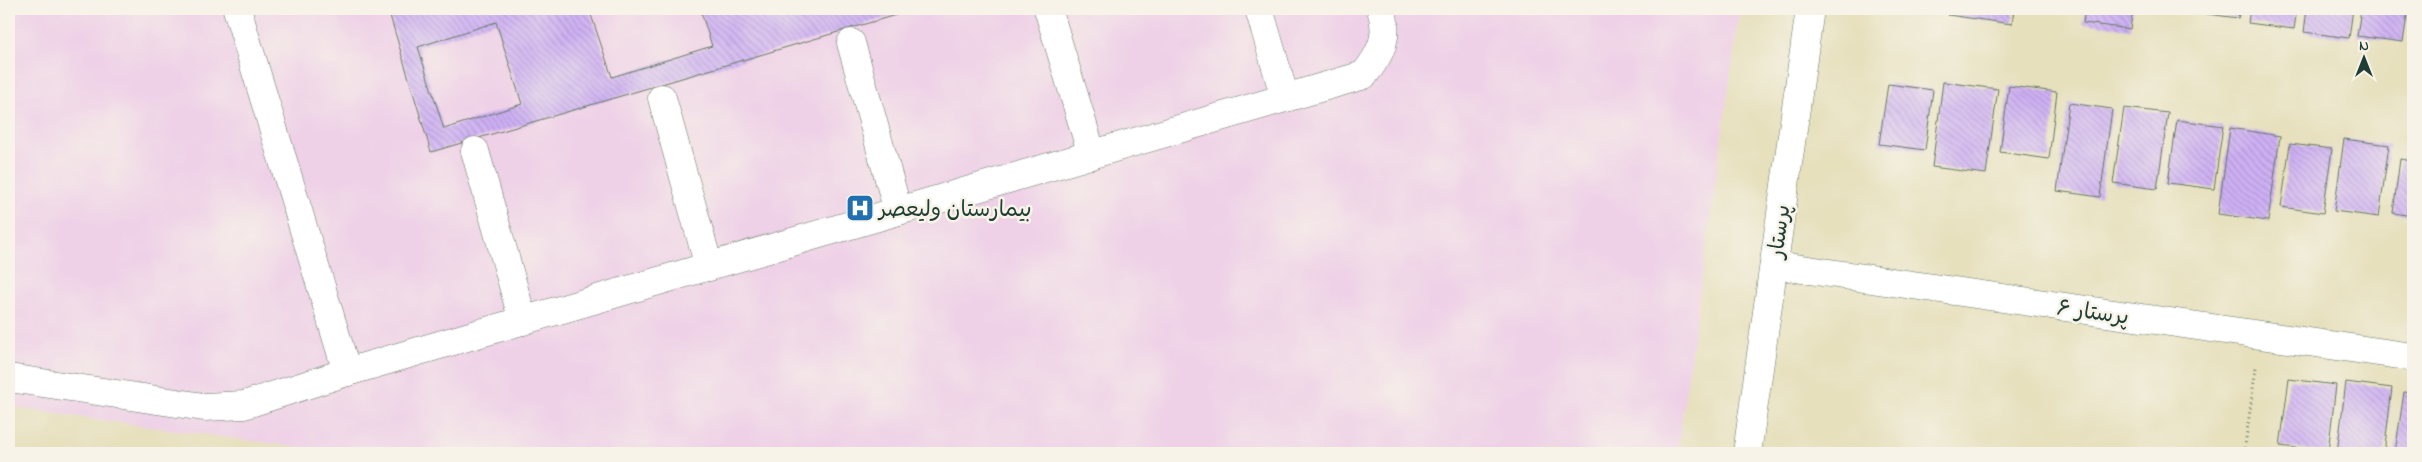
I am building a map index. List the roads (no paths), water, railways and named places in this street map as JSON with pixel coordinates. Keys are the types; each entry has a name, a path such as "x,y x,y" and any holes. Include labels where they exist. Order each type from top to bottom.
{"street":[{"path":"237,9 347,372"},
{"path":"1048,9 1092,155"},
{"path":"1259,9 1285,98"},
{"path":"9,378 204,408 244,405 347,372 1364,75 1378,58 1386,38 1381,9"},
{"name":"پرستار","path":"1747,453 1810,9"},
{"path":"851,43 898,212"},
{"path":"662,98 709,267"},
{"path":"475,151 522,322"},
{"name":"پرستار ۶","path":"1774,265 2413,357"}],"place":[{"name":"بیمارستان ولیعصر","path":"860,208"}]}
